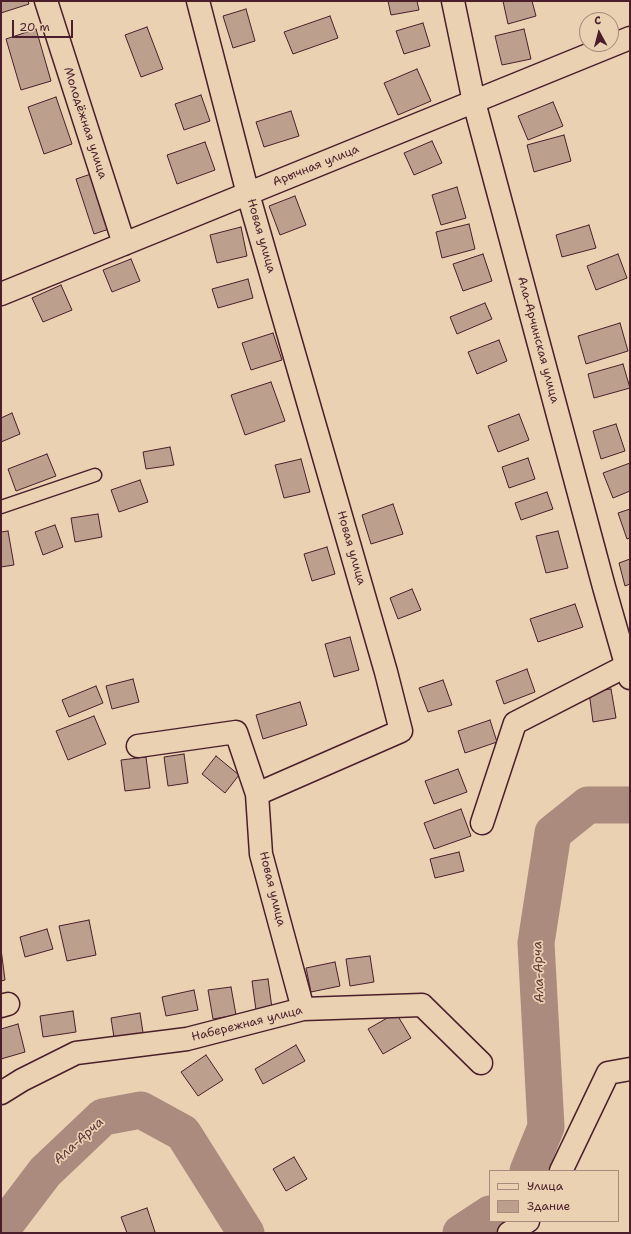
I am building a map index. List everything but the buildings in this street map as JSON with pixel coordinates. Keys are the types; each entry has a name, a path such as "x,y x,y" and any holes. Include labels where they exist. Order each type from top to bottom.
{"street":[{"name":"Молодёжная улица","path":"46,1 124,244"},
{"name":"Новая улица","path":"198,1 248,194 386,672 400,731 257,794 261,854 304,1009"},
{"name":"Ала-Арчинская улица","path":"452,1 474,102 602,579 629,669"},
{"name":"Арычная улица","path":"1,294 630,38"},
{"path":"482,823 515,723 629,669"},
{"path":"138,746 236,732 257,794"},
{"name":"Набережная улица","path":"1,1093 22,1080 76,1053 187,1039 304,1009 422,1005 481,1063"},
{"path":"561,1170 608,1073 630,1069"},
{"path":"509,1233 526,1222"}],"lane":[{"path":"1,506 95,475"}],"waterway":[{"name":"Ала-Арча","path":"528,1170 546,1127 536,943 553,833 588,805 630,805"},
{"name":"Ала-Арча","path":"1,1230 45,1172 103,1117 141,1110 183,1133 246,1233"},
{"name":"Ала-Арча","path":"461,1233 489,1215"}]}
